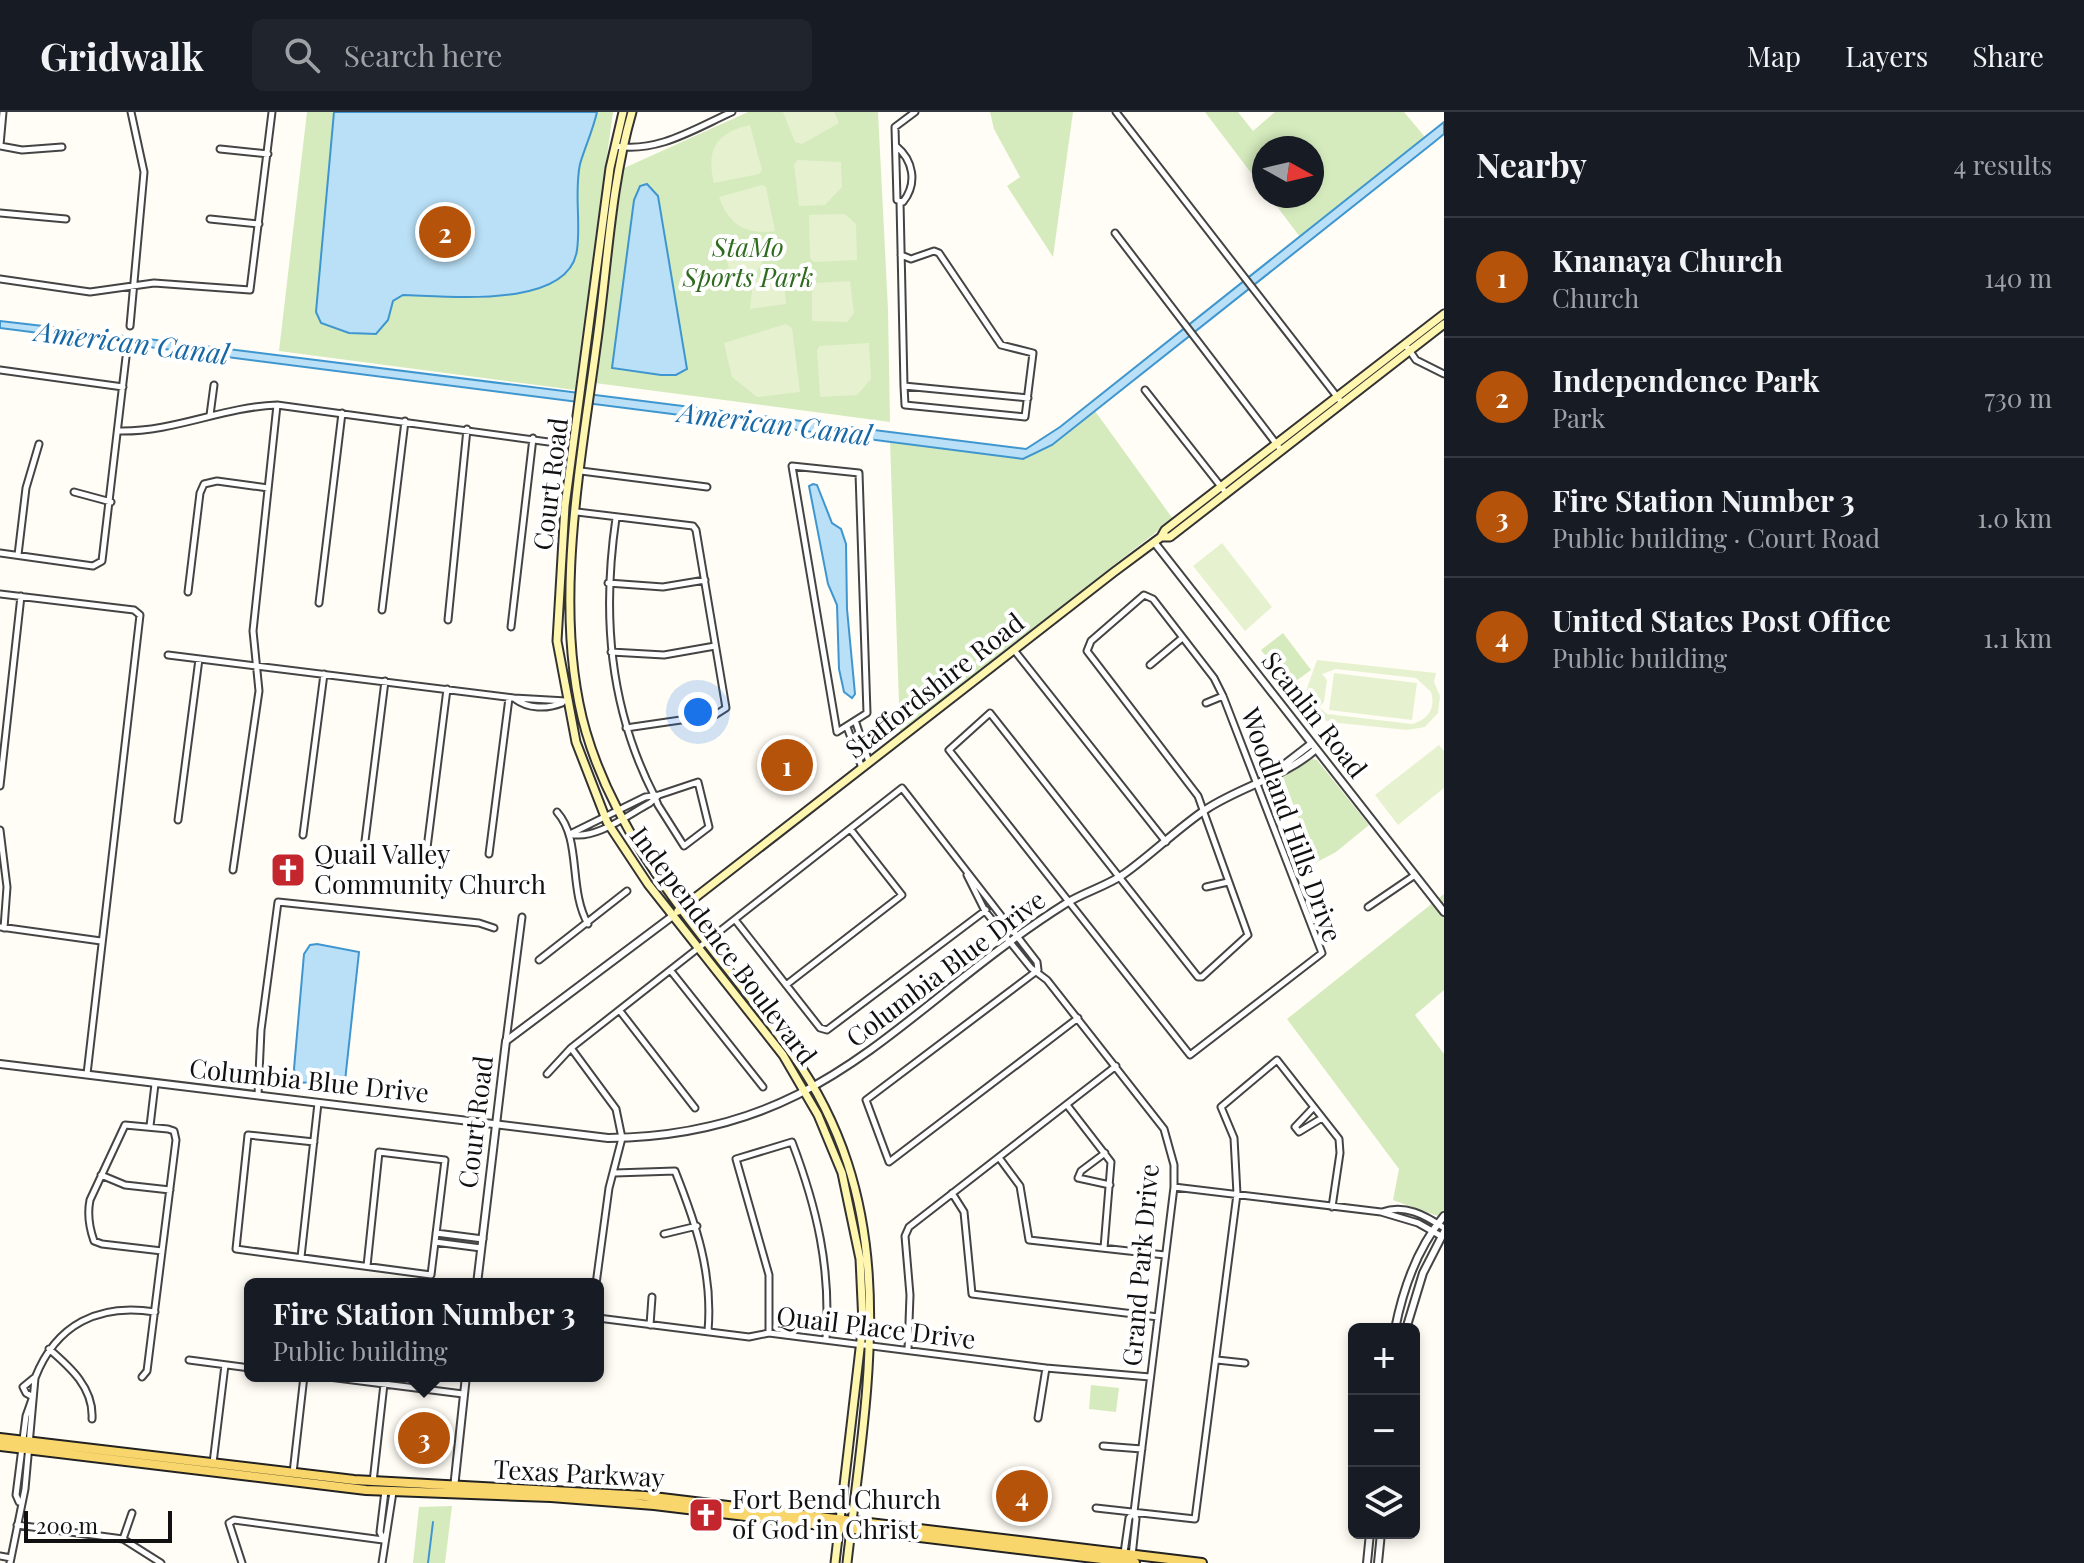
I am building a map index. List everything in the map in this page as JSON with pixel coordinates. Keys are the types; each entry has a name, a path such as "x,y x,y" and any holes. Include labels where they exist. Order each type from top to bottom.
{"main road":[{"path":"619,147 623,112"},
{"path":"619,147 632,112"},
{"name":"Court Road","path":"619,147 585,405 569,610 578,698 587,736 619,815"},
{"name":"Staffordshire Road","path":"674,915 1157,540 1170,537 1223,490 1408,347 1444,314"},
{"name":"Staffordshire Road","path":"1408,347 1444,324"},
{"name":"Court Road","path":"585,405 565,506 557,641 576,742 607,822"},
{"path":"566,701 578,698"},
{"name":"Independence Boulevard","path":"619,815 704,945 810,1090 845,1172 864,1259 866,1345 855,1441 835,1563"},
{"name":"Independence Boulevard","path":"607,822 648,884 704,945"},
{"name":"Texas Parkway","path":"0,1438 27,1445 389,1491 598,1491 714,1504 839,1524"},
{"name":"Independence Boulevard","path":"847,1563 852,1525 855,1441"},
{"name":"Texas Parkway","path":"0,1446 27,1445 454,1492 600,1500 980,1536 1128,1560"},
{"path":"697,1510 714,1504"},
{"name":"Texas Parkway","path":"852,1525 963,1543 1128,1560 1202,1563"},
{"path":"963,1543 980,1536"},
{"path":"1029,1550 1044,1544"}],"street":[{"path":"3,112 0,145 22,150 62,147"},
{"path":"130,326 144,172 131,112"},
{"path":"0,279 90,292 154,283 250,290 272,112"},
{"path":"619,147 656,146 732,112"},
{"path":"901,255 911,259 934,251 939,253 1001,345 1033,353 1026,415 1022,418 908,406 904,402 904,386 901,255 900,202 895,127 915,112"},
{"path":"1116,112 1340,400"},
{"path":"896,146 909,157 912,165 907,198 900,202"},
{"path":"220,149 268,154"},
{"path":"0,213 66,219"},
{"path":"210,219 259,224"},
{"path":"1115,233 1279,447"},
{"path":"1408,347 1425,366 1444,374"},
{"path":"0,553 93,566 102,561 126,357"},
{"path":"0,370 123,387"},
{"path":"210,415 214,385"},
{"path":"904,386 1028,398"},
{"path":"1145,390 1223,490"},
{"path":"119,431 167,429 232,409 277,405 556,443"},
{"path":"233,870 259,691 253,631 277,405"},
{"path":"319,603 342,413"},
{"path":"382,610 405,421"},
{"path":"448,620 467,429"},
{"path":"511,627 533,438"},
{"path":"18,555 26,488 39,444"},
{"path":"792,466 859,473 867,713 847,727 837,732 792,466"},
{"path":"581,471 707,487"},
{"path":"188,592 200,493 204,484 217,481 268,488"},
{"path":"74,492 111,502"},
{"path":"577,512 693,526 726,708 715,715 626,728"},
{"path":"570,834 607,822 656,796 698,782 709,827 684,846 656,796 637,763 626,728 611,652 608,583 616,518"},
{"name":"Scanlin Road","path":"1157,540 1444,912"},
{"path":"608,583 663,587 705,580"},
{"path":"0,594 134,610 140,615 87,1074"},
{"name":"Woodland Hills Drive","path":"1068,902 1190,1055 1322,953 1253,782 1223,696 1214,678 1153,599 1144,595 1091,641 1087,651 1205,810"},
{"path":"0,786 21,596"},
{"path":"1150,665 1181,639"},
{"path":"611,652 664,655 715,646"},
{"path":"1014,650 1166,842"},
{"path":"168,655 511,698 524,696 566,701"},
{"path":"178,820 199,659"},
{"path":"303,835 324,674"},
{"path":"365,841 385,681"},
{"path":"427,848 447,689"},
{"path":"1206,703 1223,696"},
{"path":"489,854 511,698"},
{"path":"1068,902 949,750 990,713 1198,977 1202,977 1248,935 1205,810"},
{"path":"856,723 866,765"},
{"path":"847,727 866,765"},
{"name":"Columbia Blue Drive","path":"0,1064 622,1138 684,1134 732,1124 810,1090 861,1060 1017,937 1068,902 1121,876 1205,810 1274,773 1313,746"},
{"name":"Grand Park Drive","path":"851,830 902,788 1037,962 1038,970 1164,1129 1174,1165 1174,1187 1134,1512 1129,1518 1128,1560"},
{"path":"557,812 570,834 575,891 588,924"},
{"path":"0,830 7,887 2,927 101,941"},
{"path":"547,1074 571,1048 851,830 902,895 786,985"},
{"name":"Grand Park Drive","path":"967,875 985,911 1031,968 1038,970"},
{"path":"1368,907 1415,875"},
{"path":"1206,887 1228,882"},
{"path":"539,960 627,891"},
{"path":"258,1095 261,1030 278,902 479,923 494,928"},
{"path":"736,921 820,1028 833,1028 992,906"},
{"name":"Staffordshire Road","path":"506,1041 674,915"},
{"name":"Court Road","path":"478,1278 522,917"},
{"path":"1038,970 866,1100 889,1162 1078,1018"},
{"path":"671,971 763,1087"},
{"path":"620,1011 695,1108"},
{"path":"571,1048 616,1109 622,1138 607,1197 597,1278"},
{"path":"1096,1508 1195,1519 1237,1194 1234,1138 1221,1107 1277,1060 1339,1139 1340,1153 1332,1207"},
{"path":"908,1350 910,1295 905,1236 909,1227 1116,1066"},
{"path":"150,1126 155,1084"},
{"path":"301,1257 318,1102"},
{"path":"1067,1105 1106,1153 1112,1173 1104,1248"},
{"path":"1313,1108 1295,1127 1299,1132 1322,1118"},
{"path":"142,1377 147,1371 155,1312 170,1190 174,1131 125,1125 88,1211 94,1241 162,1251"},
{"path":"314,1142 248,1135 236,1249 431,1275 445,1160 379,1152 367,1266"},
{"path":"769,1333 769,1275 736,1159 792,1142 815,1203 826,1261 826,1339"},
{"path":"1106,1153 1081,1171 1078,1178 1110,1185"},
{"path":"1000,1159 1020,1186 1029,1240 1165,1255"},
{"path":"615,1173 675,1171 697,1226 709,1287 708,1331"},
{"path":"101,1175 125,1185 170,1190"},
{"path":"1174,1187 1381,1212 1432,1231 1442,1230"},
{"path":"952,1193 964,1212 972,1294 1158,1317"},
{"path":"1381,1212 1395,1207 1408,1210 1442,1230"},
{"path":"1408,1323 1419,1282 1442,1230 1444,1216"},
{"path":"664,1234 697,1226"},
{"path":"1397,1323 1413,1268 1432,1231"},
{"path":"436,1233 483,1239"},
{"path":"435,1242 482,1248"},
{"path":"650,1325 652,1297"},
{"path":"0,1556 11,1561 24,1495 35,1378 49,1349 62,1333 87,1317 115,1309 155,1312"},
{"name":"Quail Place Drive","path":"604,1319 749,1337 769,1333 826,1339 1046,1368 1150,1377"},
{"path":"49,1349 78,1375 93,1408 92,1419"},
{"path":"189,1360 244,1367"},
{"path":"1217,1360 1245,1363"},
{"path":"213,1464 225,1365"},
{"path":"1038,1418 1046,1368"},
{"path":"33,1397 23,1387 35,1378"},
{"path":"293,1473 303,1382"},
{"path":"368,1382 463,1394"},
{"path":"454,1492 465,1382"},
{"path":"373,1482 384,1384"},
{"path":"1103,1446 1142,1449"},
{"path":"382,1563 383,1540 380,1532 389,1491"},
{"path":"123,1539 132,1513"},
{"path":"242,1563 230,1536 229,1523 243,1521 383,1540"},
{"path":"17,1525 123,1539 161,1563"},
{"path":"1367,1563 1369,1539"},
{"path":"1378,1563 1380,1539"}],"green space":[{"path":"307,112 613,112 575,390 279,351"},
{"name":"StaMo Sports Park","path":"748,112 878,112 890,422 595,383 622,169"},
{"path":"783,112 834,112 839,123 802,144 795,142"},
{"path":"990,112 1073,112 1053,257 1007,186 1020,177 994,129"},
{"path":"1205,112 1238,112 1253,131 1275,112 1404,112 1425,137 1300,237 1278,208 1324,208 1324,136 1252,136 1252,174"},
{"path":"750,125 762,170 759,174 714,183 711,161 716,144 729,133"},
{"path":"798,160 841,162 842,187 825,205 799,206 794,164"},
{"path":"762,185 766,187 775,231 755,231 740,226 728,215 719,197"},
{"path":"845,214 856,224 857,260 814,262 810,258 809,215"},
{"path":"750,244 763,245 763,259 753,276 735,287 724,252"},
{"path":"777,266 784,284 786,304 750,309 753,282"},
{"path":"850,281 854,313 847,322 812,321 812,286 815,283"},
{"path":"786,324 792,328 800,392 757,397 732,377 724,343"},
{"path":"869,343 871,379 857,395 820,397 817,349 820,346"},
{"path":"1095,411 1173,519 900,732 890,441 1023,459 1052,445"},
{"path":"1222,543 1272,607 1245,631 1193,566"},
{"path":"1283,633 1311,670 1289,686 1261,650"},
{"path":"1317,660 1436,673 1434,682 1440,696 1438,713 1425,727 1407,730 1329,722 1317,716 1308,704 1306,691","holes":["1336,669 1416,678 1431,692 1432,703 1426,716 1412,724 1327,714 1319,707 1324,702 1327,680 1322,674"]},
{"path":"1334,673 1417,683 1412,720 1329,710"},
{"path":"1439,745 1444,751 1444,788 1398,825 1375,795"},
{"path":"1312,759 1317,760 1369,825 1336,852 1315,863 1283,777"},
{"path":"1444,894 1444,990 1415,1015 1444,1054 1444,1211 1438,1216 1393,1200 1399,1169 1287,1019"},
{"path":"1091,1385 1119,1388 1116,1412 1089,1409"},
{"path":"452,1506 445,1563 413,1563 419,1507"}],"water":[{"path":"334,112 597,112 580,164 577,250 569,269 552,282 530,291 475,297 403,295 393,301 388,320 376,334 349,333 321,323 316,312"},
{"name":"American Canal","path":"1444,122 1444,134 1433,143 1052,445 1023,459 0,328 0,321 52,327 1026,449 1060,427"},
{"path":"647,184 658,196 687,369 676,375 612,368 634,200 640,186"},
{"path":"817,485 832,523 841,529 846,544 847,609 855,694 852,698 844,692 839,669 837,605 828,584 809,486"},
{"path":"310,945 359,952 345,1081 337,1087 315,1082 298,1083 294,1069 304,954"}],"waterway":[{"path":"428,1563 433,1522"}],"place":[{"name":"Independence Park","path":"445,232"},
{"name":"Knanaya Church","path":"787,765"},
{"name":"Quail Valley Community Church","path":"288,870"},
{"name":"Fire Station Number 3","path":"424,1438"},
{"name":"United States Post Office","path":"1022,1496"},
{"name":"Fort Bend Church of God in Christ","path":"706,1515"}]}
